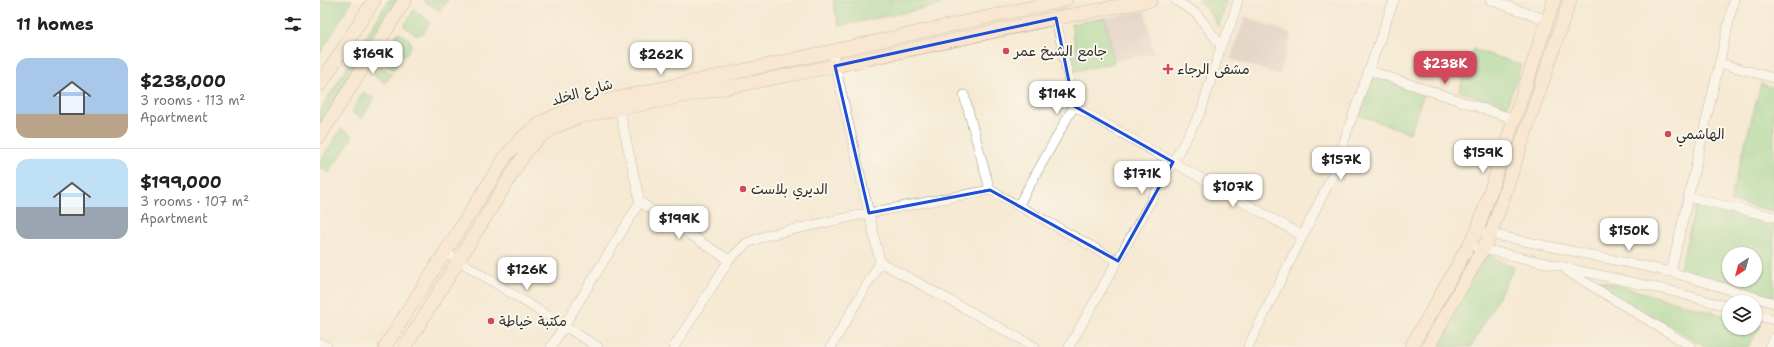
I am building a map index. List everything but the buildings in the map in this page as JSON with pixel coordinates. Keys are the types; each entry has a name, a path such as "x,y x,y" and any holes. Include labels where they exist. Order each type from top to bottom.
{"street":[{"path":"320,85 374,0"},
{"path":"320,136 405,0"},
{"name":"شارع الخلد","path":"385,347 506,156 520,139 535,126 553,116 572,108 832,51 1040,3 1066,0"},
{"path":"404,347 527,150 540,137 567,120 619,108 835,66 1056,18 1151,0"},
{"path":"1175,0 1197,14 1221,46"},
{"path":"1069,347 1201,112 1221,46 1230,27 1238,0"},
{"path":"1248,347 1336,168 1368,70 1394,0"},
{"path":"1490,0 1547,20"},
{"path":"1411,347 1477,231 1554,0"},
{"path":"1430,346 1491,234 1570,0"},
{"path":"1671,272 1734,0"},
{"path":"1018,206 1074,106 1056,18"},
{"path":"830,347 880,262 832,51"},
{"path":"1719,63 1774,78"},
{"path":"1368,70 1514,119"},
{"path":"964,95 990,190"},
{"path":"1074,106 1303,236"},
{"path":"619,108 640,202 729,260"},
{"path":"674,347 729,260 747,243 768,235 868,213 990,190 1118,261"},
{"path":"1688,197 1774,217"},
{"path":"551,347 640,202"},
{"path":"1477,231 1671,272 1774,302"},
{"path":"1469,246 1671,291 1722,305"},
{"path":"445,252 598,347"},
{"path":"880,262 1035,347"},
{"path":"1559,266 1692,347"},
{"path":"1762,316 1774,320"},
{"path":"1768,347 1774,338"},
{"path":"320,343 327,347"}],"highlighted area":[{"path":"1056,18 1074,106 1173,162 1118,261 990,190 869,213 835,66"}],"shaded area":[{"path":"1145,10 1154,53 1114,61 1105,18"},
{"path":"1245,16 1292,34 1279,75 1230,59"}],"green space":[{"path":"320,0 352,0 320,54"},
{"path":"389,0 397,0 320,124 320,111"},
{"path":"423,0 448,0 440,11"},
{"path":"833,0 939,0 940,5 839,26"},
{"path":"1197,0 1228,0 1218,27 1208,10"},
{"path":"414,10 430,22 423,33 417,35 404,26"},
{"path":"1105,18 1114,63 1073,71 1070,56 1077,54 1071,24"},
{"path":"398,32 410,40 411,46 405,56 390,46"},
{"path":"1473,49 1521,65 1507,107 1459,91"},
{"path":"389,53 400,60 393,70 383,63"},
{"path":"381,66 392,74 385,83 375,75"},
{"path":"1373,75 1424,93 1410,133 1359,115"},
{"path":"1761,84 1774,88 1774,211 1730,201"},
{"path":"363,92 374,99 362,119 352,112"},
{"path":"341,129 353,136 329,173 320,167 320,162"},
{"path":"1696,204 1774,223 1774,297 1734,287 1762,287 1762,247 1722,247 1722,284 1679,273"},
{"path":"1484,252 1514,268 1471,347 1446,347 1436,342"},
{"path":"1581,275 1722,315 1722,335 1755,335 1748,347 1707,347"}],"place":[{"name":"جامع الشيخ عمر","path":"1006,51"},
{"name":"مشفى الرجاء","path":"1168,69"},
{"name":"الهاشمي","path":"1668,134"},
{"name":"الديري بلاست","path":"743,189"},
{"name":"مكتبة خياطة","path":"491,321"}]}
